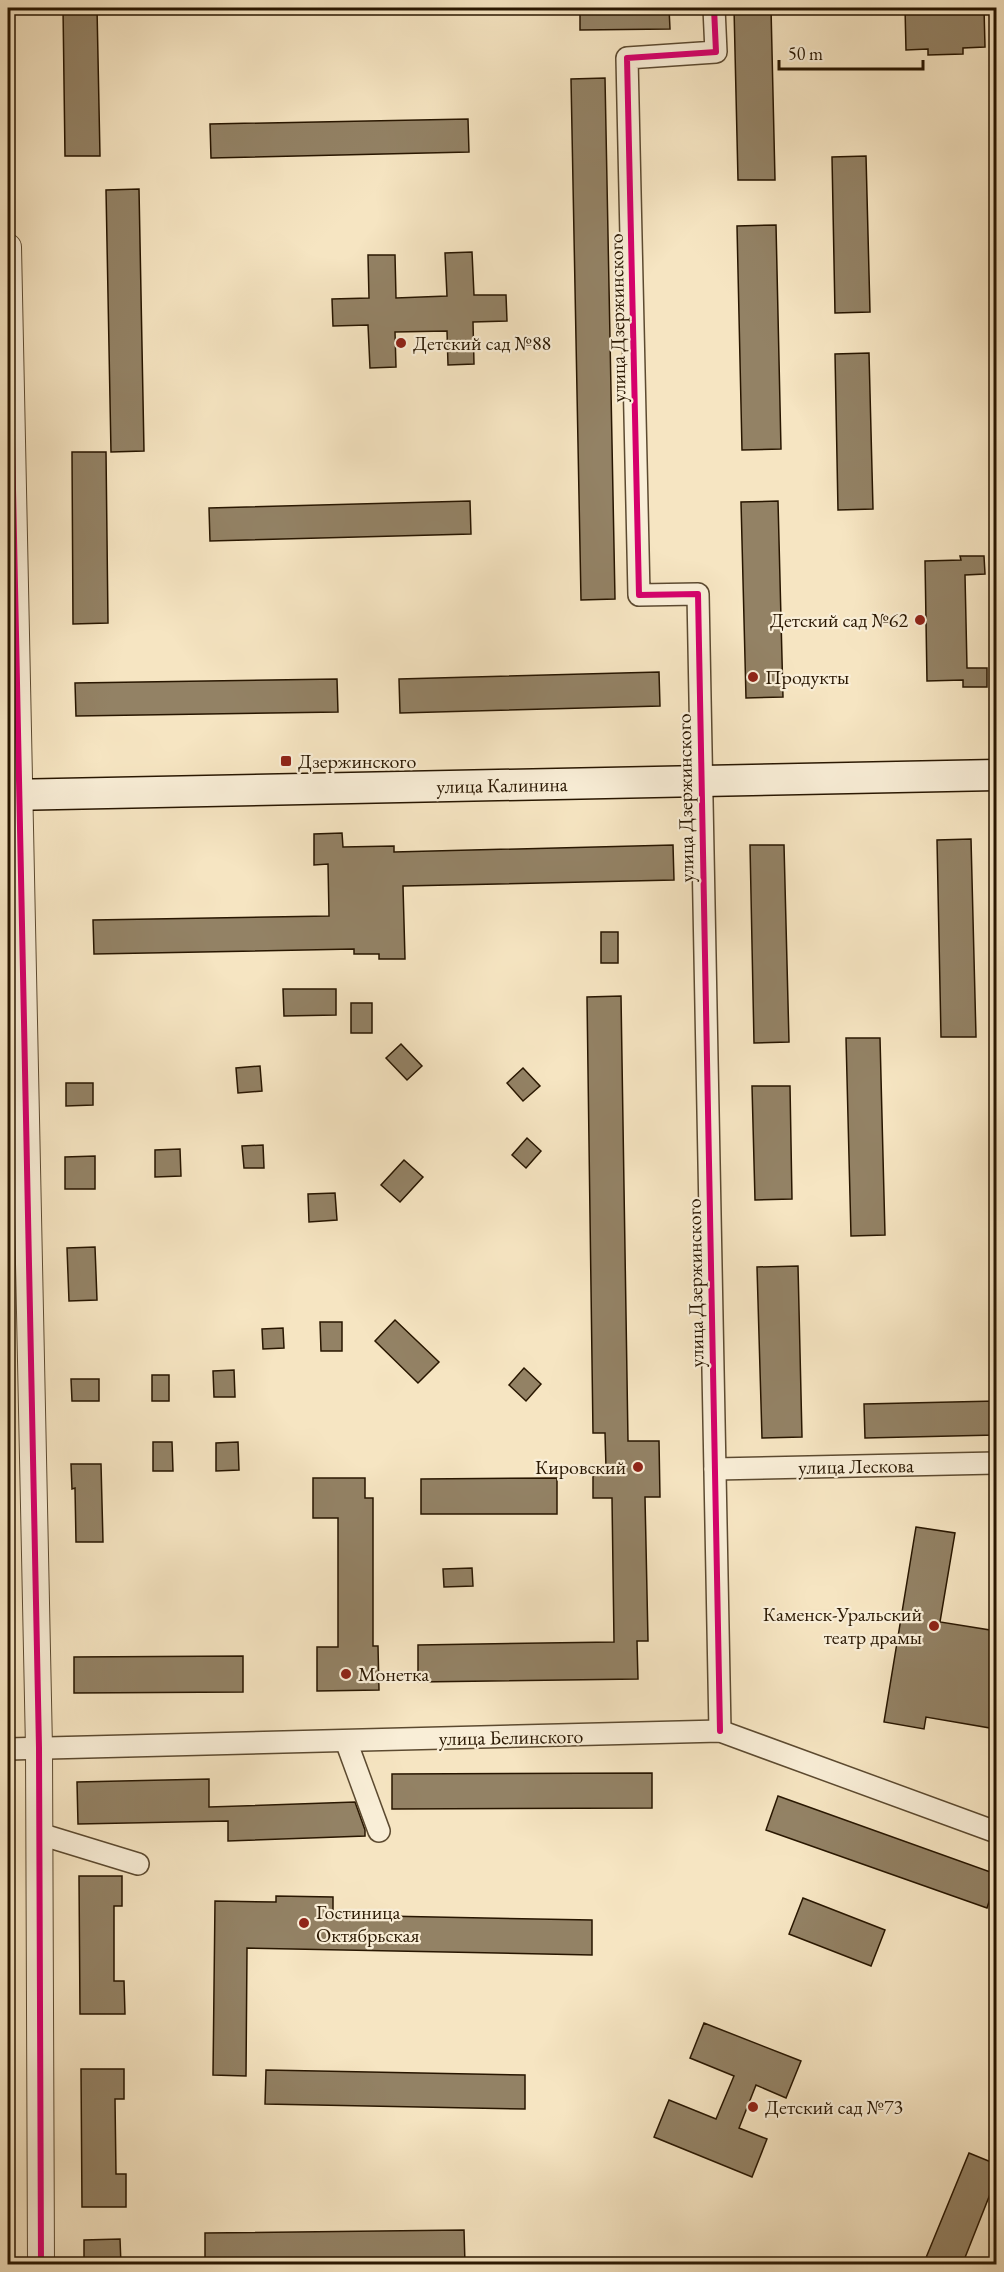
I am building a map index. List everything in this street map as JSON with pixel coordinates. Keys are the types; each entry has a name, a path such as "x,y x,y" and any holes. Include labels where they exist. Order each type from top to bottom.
{"main road":[{"name":"улица Калинина","path":"14,795 996,776"}],"street":[{"name":"улица Дзержинского","path":"714,8 716,52 627,58 639,595 698,594 720,1731"},
{"path":"8,246 14,795 39,1748 41,2265"},
{"name":"улица Лескова","path":"715,1469 996,1463"},
{"name":"улица Белинского","path":"8,1749 720,1731 996,1832"},
{"path":"346,1741 379,1831"},
{"path":"40,1833 138,1864"}],"building":[{"path":"63,8 97,8 100,156 65,156"},
{"path":"580,8 669,8 670,29 580,30"},
{"path":"734,8 771,8 775,180 738,180"},
{"path":"905,8 984,8 985,47 963,48 963,54 928,55 928,49 906,50"},
{"path":"605,78 615,599 581,600 571,79"},
{"path":"468,119 469,152 211,158 210,124"},
{"path":"866,156 870,312 835,313 832,157"},
{"path":"139,189 144,451 111,452 106,190"},
{"path":"776,225 781,449 742,450 737,226"},
{"path":"472,252 474,295 506,295 507,321 473,322 474,364 448,365 447,331 395,332 396,367 370,368 368,325 333,326 332,299 369,298 368,255 395,255 396,298 447,296 445,253"},
{"path":"869,353 873,509 838,510 835,354"},
{"path":"72,452 106,452 108,623 73,624"},
{"path":"470,501 471,534 210,541 209,508"},
{"path":"778,501 783,697 746,698 741,502"},
{"path":"960,556 984,556 985,574 965,575 967,668 987,668 987,687 963,687 963,680 927,681 925,561 961,560"},
{"path":"659,672 660,706 400,713 399,679"},
{"path":"337,679 338,712 76,716 75,683"},
{"path":"342,833 343,847 394,846 394,852 673,845 674,880 403,886 405,959 379,959 379,954 354,954 354,949 94,954 93,920 329,916 328,864 314,865 314,834"},
{"path":"971,839 976,1037 941,1037 937,840"},
{"path":"750,845 784,845 789,1042 754,1043"},
{"path":"601,932 618,932 618,963 601,963"},
{"path":"283,989 336,989 336,1015 284,1016"},
{"path":"621,996 628,1441 659,1441 660,1497 645,1497 648,1641 637,1641 638,1679 418,1682 418,1645 614,1642 612,1498 593,1498 593,1468 606,1468 605,1433 593,1433 587,997"},
{"path":"351,1003 372,1003 372,1033 351,1033"},
{"path":"846,1038 880,1038 885,1235 851,1236"},
{"path":"401,1044 422,1066 407,1080 386,1058"},
{"path":"260,1066 262,1091 238,1093 236,1068"},
{"path":"523,1068 540,1086 523,1101 507,1083"},
{"path":"66,1083 93,1083 93,1105 66,1106"},
{"path":"752,1086 790,1086 792,1199 755,1200"},
{"path":"527,1138 541,1151 526,1168 512,1155"},
{"path":"263,1145 264,1168 244,1168 242,1146"},
{"path":"180,1149 181,1176 155,1177 155,1150"},
{"path":"95,1156 95,1189 65,1189 65,1157"},
{"path":"404,1160 423,1177 400,1202 381,1185"},
{"path":"335,1193 337,1220 309,1222 308,1194"},
{"path":"95,1247 97,1300 69,1301 67,1248"},
{"path":"798,1266 802,1437 762,1438 757,1267"},
{"path":"395,1320 439,1362 418,1383 375,1341"},
{"path":"320,1322 342,1322 342,1351 321,1351"},
{"path":"283,1328 284,1348 263,1349 262,1329"},
{"path":"524,1368 541,1384 526,1401 509,1385"},
{"path":"234,1370 235,1397 214,1397 213,1371"},
{"path":"152,1375 169,1375 169,1401 152,1401"},
{"path":"71,1379 99,1379 99,1401 72,1401"},
{"path":"996,1401 996,1435 865,1438 864,1404"},
{"path":"153,1442 172,1442 173,1471 153,1471"},
{"path":"238,1442 239,1470 216,1471 216,1443"},
{"path":"71,1464 101,1464 103,1542 76,1542 75,1488 72,1489"},
{"path":"313,1478 365,1478 365,1498 373,1498 373,1646 378,1646 379,1690 317,1691 317,1647 338,1647 338,1518 313,1518"},
{"path":"557,1478 557,1514 421,1514 421,1479"},
{"name":"Каменск-Уральский театр драмы","path":"916,1527 955,1533 940,1622 996,1631 996,1729 926,1717 924,1729 884,1722"},
{"path":"472,1568 473,1586 444,1587 443,1569"},
{"path":"243,1656 243,1692 74,1693 74,1657"},
{"path":"652,1773 652,1808 392,1809 392,1774"},
{"path":"209,1779 209,1807 355,1802 365,1836 228,1841 228,1821 78,1824 77,1782"},
{"path":"778,1796 996,1874 987,1908 766,1830"},
{"path":"79,1876 122,1876 122,1906 114,1906 114,1981 124,1981 125,2014 80,2014"},
{"path":"276,1896 333,1897 333,1915 592,1920 592,1955 247,1948 246,2076 213,2075 215,1901 276,1902"},
{"path":"803,1898 885,1930 871,1966 789,1934"},
{"path":"704,2023 801,2061 786,2098 756,2085 739,2128 767,2139 752,2177 654,2137 669,2100 716,2119 734,2076 690,2058"},
{"path":"81,2069 124,2069 124,2099 115,2099 116,2174 126,2174 126,2207 82,2207"},
{"path":"266,2070 525,2075 525,2109 265,2104"},
{"path":"969,2153 996,2164 996,2179 962,2265 923,2265"},
{"path":"464,2230 465,2264 205,2265 205,2233"},
{"path":"120,2239 121,2265 84,2265 84,2240"}],"cycle path":[{"path":"714,8 716,52 627,58 639,595 698,594 720,1731"},
{"path":"8,247 39,1748 41,2264"}],"place":[{"name":"Детский сад №88","path":"401,343"},
{"name":"Детский сад №62","path":"920,620"},
{"name":"Продукты","path":"753,677"},
{"name":"Дзержинского","path":"286,761"},
{"name":"Кировский","path":"638,1467"},
{"name":"Каменск-Уральский театр драмы","path":"934,1626"},
{"name":"Монетка","path":"346,1674"},
{"name":"Гостиница Октябрьская","path":"304,1923"},
{"name":"Детский сад №73","path":"753,2107"}]}
